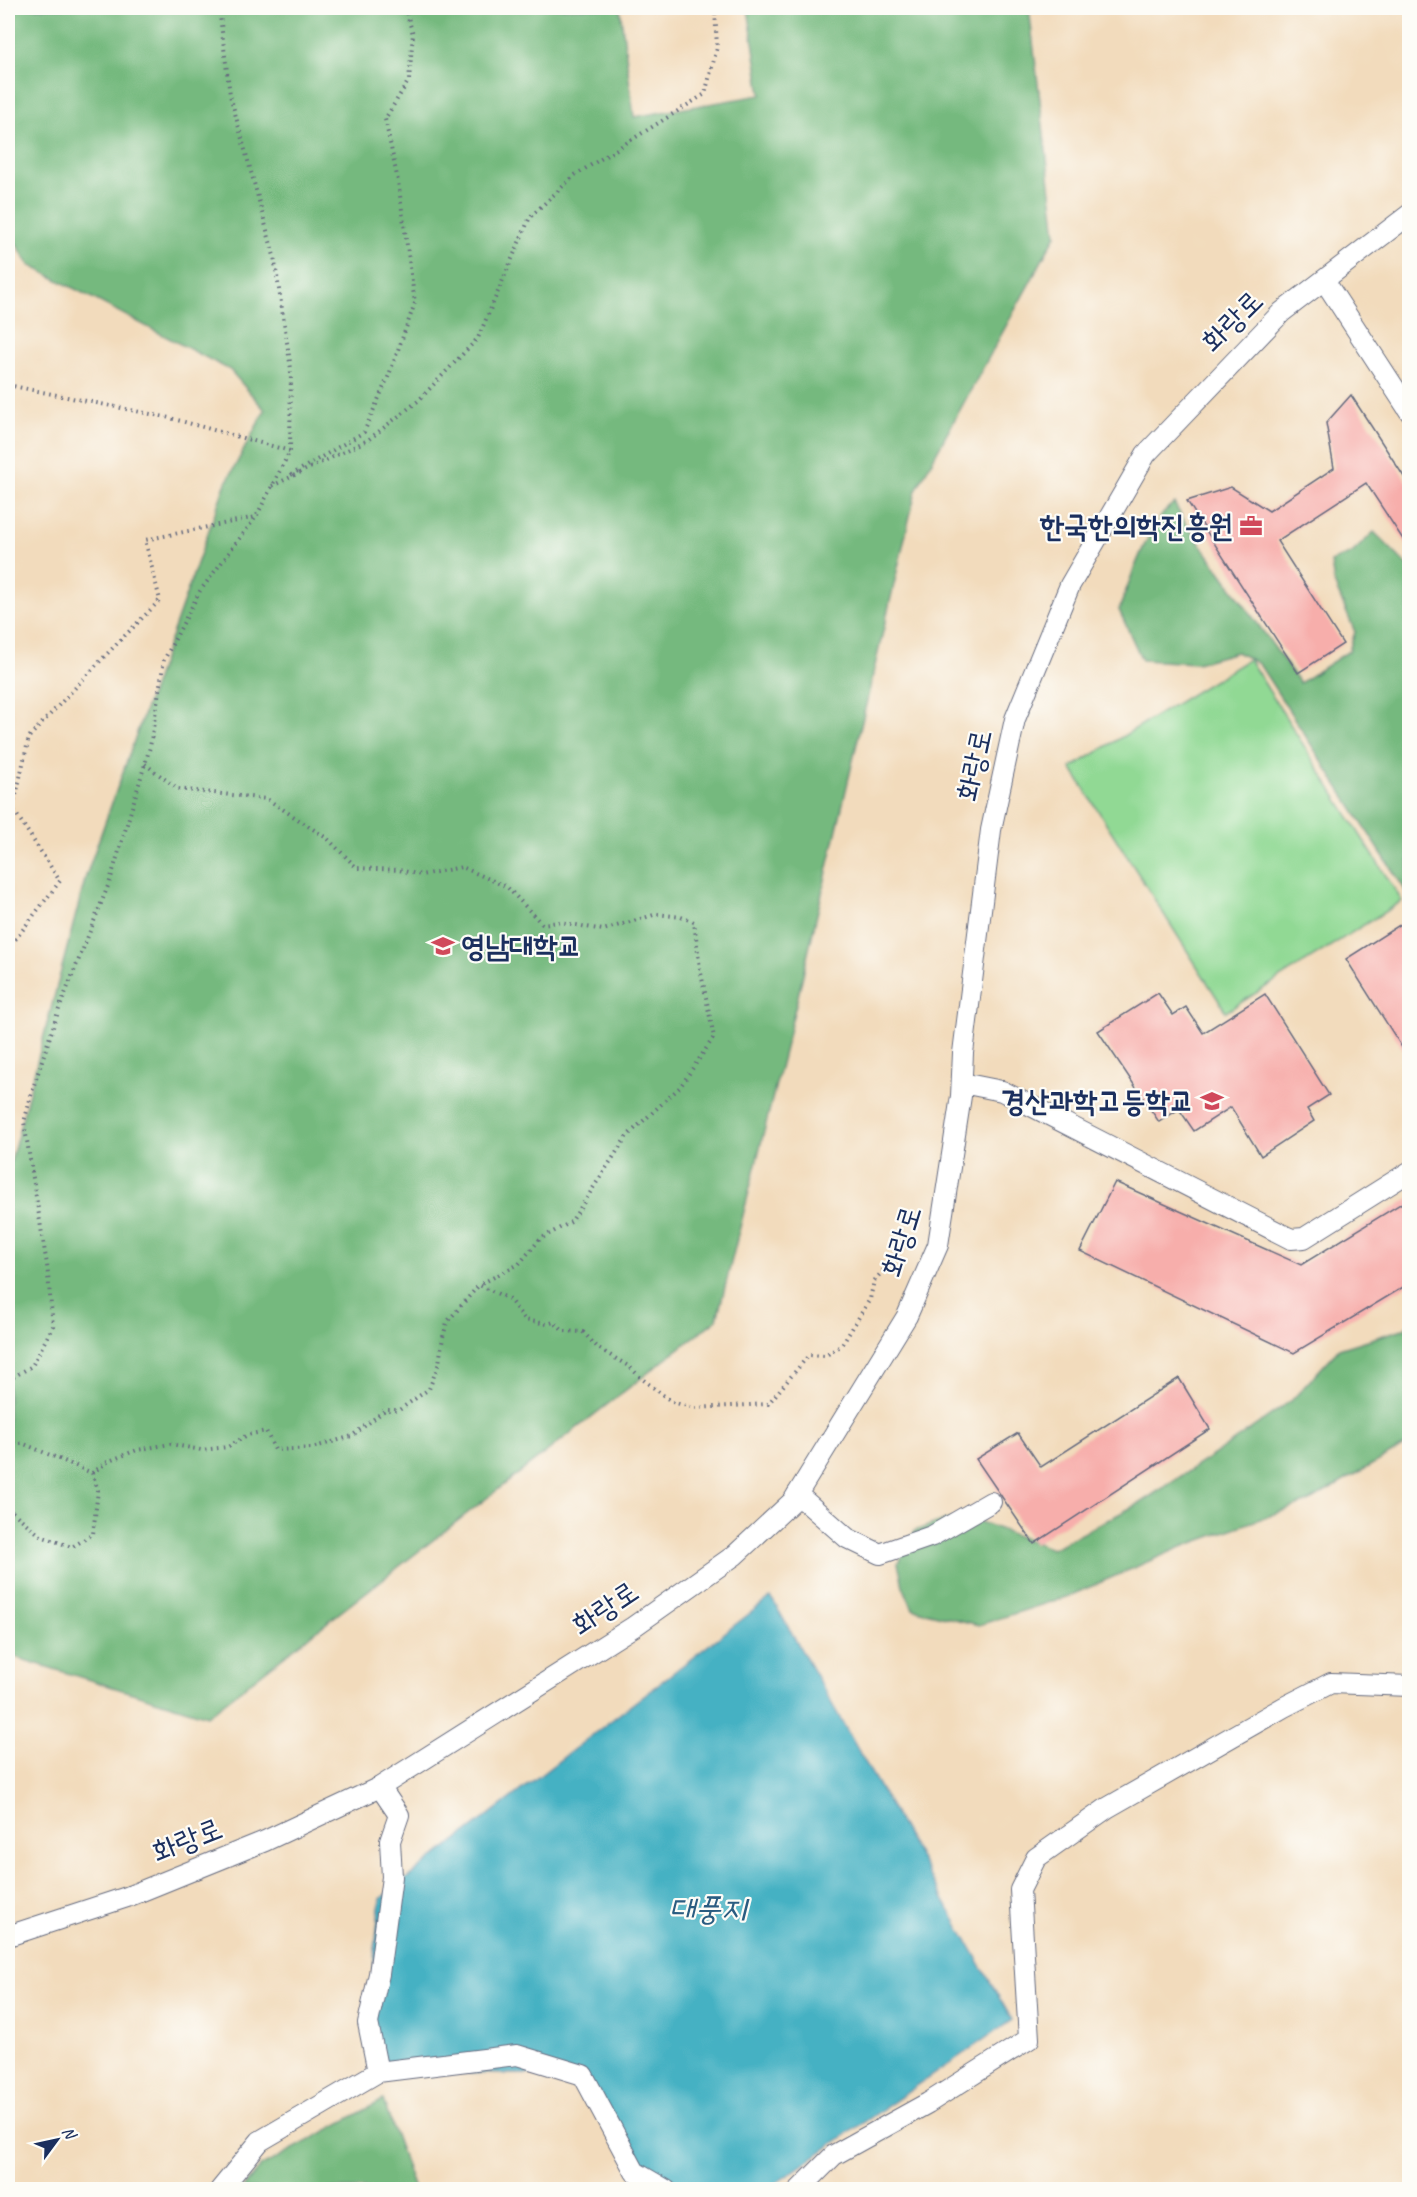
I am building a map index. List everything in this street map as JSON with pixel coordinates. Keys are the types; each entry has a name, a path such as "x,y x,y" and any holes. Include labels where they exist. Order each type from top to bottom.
{"street":[{"name":"화랑로","path":"8,1936 127,1897 265,1841 380,1787 633,1627 735,1555 793,1501 907,1316 938,1245 962,1083 963,1053 991,830 1015,719 1070,585 1146,454 1282,312 1410,214"},
{"path":"1324,280 1410,412"},
{"path":"962,1083 1002,1091 1291,1239 1304,1238 1409,1172"},
{"path":"797,1494 847,1538 880,1554 932,1536 991,1502"},
{"path":"799,2190 834,2155 928,2103 1029,2039 1020,1890 1036,1858 1107,1808 1284,1707 1331,1683 1410,1686"},
{"path":"378,2072 368,2023 379,1974 392,1877 390,1841 399,1815 380,1787"},
{"path":"220,2190 260,2141 378,2072 517,2055 583,2075 635,2172 666,2190"}],"path":[{"path":"8,1380 32,1366 53,1326 47,1265 24,1122 58,1009 110,881 150,747 164,660 200,591 256,517 290,451 291,369 274,256 230,95 219,8"},
{"path":"272,487 364,432 389,375 415,303 398,182 385,119 409,80 413,34 405,8"},
{"path":"272,487 368,440 418,401 478,338 530,217 575,175 705,94 717,48 715,8"},
{"path":"8,385 170,418 290,451"},
{"path":"8,949 60,881 13,809 29,737 160,600 145,540 256,517"},
{"path":"92,1473 109,1461 137,1450 170,1444 201,1450 228,1447 247,1435 266,1431 275,1450 312,1448 352,1436 385,1410 399,1410 429,1389 439,1363 447,1322 479,1285 519,1264 540,1239 571,1222 627,1136 680,1087 714,1037 699,968 694,922 681,917 657,914 603,930 560,922 542,924 507,887 462,867 421,875 399,870 357,868 328,839 267,799 178,789 145,764"},
{"path":"479,1285 509,1299 525,1320 547,1324 554,1322 563,1331 583,1332 598,1348 630,1367 672,1402 695,1408 768,1404 809,1355 825,1356 842,1345 870,1299 874,1281 888,1265"},
{"path":"8,1444 22,1443 92,1473 98,1490 93,1534 72,1547 41,1536 8,1508"}],"green space":[{"name":"영남대학교","path":"8,8 620,8 634,117 761,95 748,8 1029,8 1056,235 916,490 798,996 717,1319 207,1716 8,1655 8,1172 86,876 225,485 265,410 230,370 29,265 8,230 8,53 10,46 8,46"},
{"path":"1174,503 1186,524 1300,683 1349,651 1355,632 1334,583 1331,562 1352,553 1374,532 1409,567 1409,896 1259,664 1237,652 1197,663 1142,660 1119,610 1134,568 1149,537 1165,511"},
{"path":"1249,659 1402,901 1226,1012 1071,768"},
{"path":"1409,1324 1409,1443 1308,1502 1184,1546 1069,1596 979,1625 913,1609 903,1586 898,1563 914,1531 945,1520 978,1521 1052,1549 1140,1503 1218,1452 1292,1400 1339,1349 1403,1329"},
{"path":"383,2100 414,2189 242,2189 260,2167"}],"water":[{"name":"대풍지","path":"771,1597 1012,2020 766,2190 666,2189 635,2172 583,2075 378,2072 368,2023 380,1899"}],"building":[{"name":"한국한의학진흥원","path":"1351,395 1410,486 1410,550 1366,483 1277,541 1343,644 1298,673 1187,501 1231,487 1269,511 1334,468 1326,423"},
{"path":"1401,924 1410,937 1410,1060 1346,959"},
{"path":"1158,993 1173,1015 1186,1007 1203,1033 1265,994 1329,1095 1307,1109 1314,1121 1261,1156 1231,1107 1194,1131 1179,1109 1159,1122 1098,1031"},
{"path":"1115,1182 1301,1265 1410,1198 1410,1283 1294,1353 1080,1251"},
{"path":"1179,1378 1210,1429 1034,1544 976,1459 1018,1433 1041,1467"}],"place":[{"name":"한국한의학진흥원","path":"1251,526"},
{"name":"영남대학교","path":"443,946"},
{"name":"경산과학고등학교","path":"1212,1101"}]}
